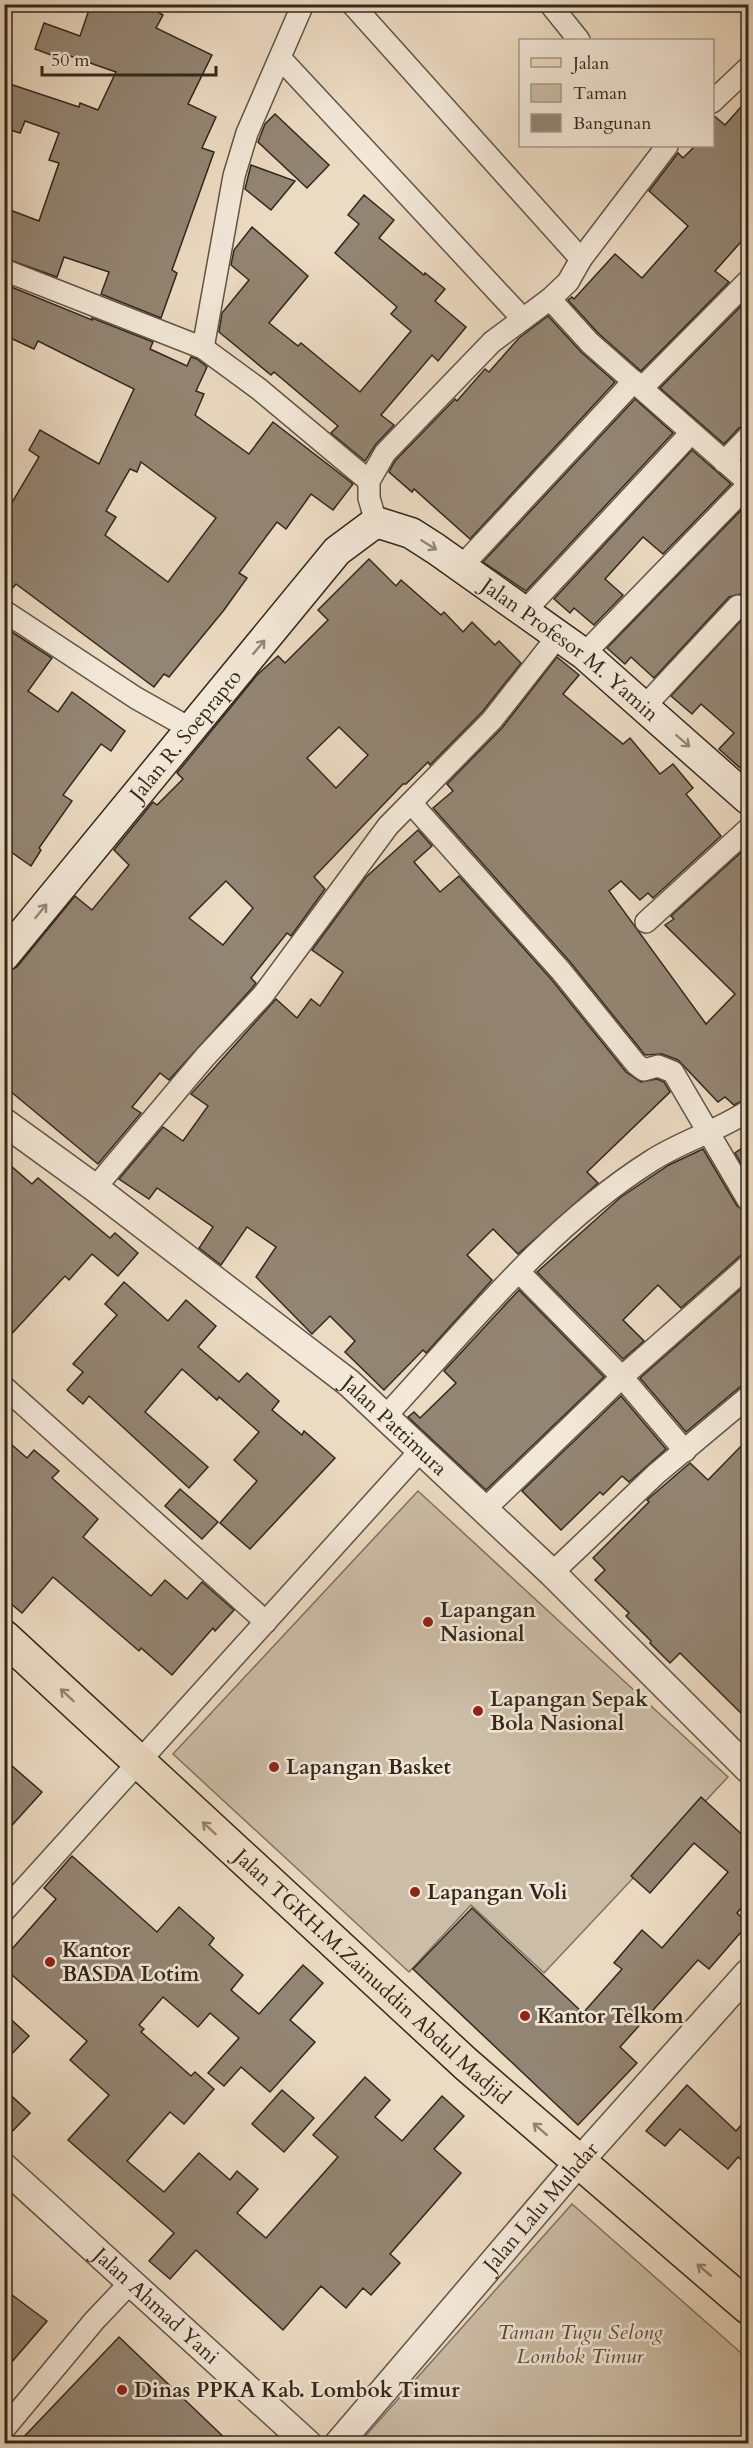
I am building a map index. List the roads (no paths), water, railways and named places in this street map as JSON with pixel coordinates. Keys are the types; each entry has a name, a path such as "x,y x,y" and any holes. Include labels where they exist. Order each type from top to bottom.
{"main road":[{"name":"Jalan Profesor M. Yamin","path":"376,522 411,533 584,654 748,799"},
{"name":"Jalan R. Soeprapto","path":"4,956 337,551 376,522"},
{"name":"Jalan TGKH.M.Zainuddin Abdul Madjid","path":"4,1637 466,2064 578,2163 748,2307"}],"street":[{"path":"203,348 234,176 247,133 303,4"},
{"path":"352,4 582,259"},
{"path":"550,4 578,39"},
{"path":"280,58 524,319"},
{"path":"714,100 748,68"},
{"path":"376,522 369,498 369,481 385,453 492,342 550,299 567,282 664,147"},
{"path":"4,270 203,348 259,389 369,481"},
{"path":"461,567 638,384 748,280"},
{"path":"550,299 590,343 748,483 584,654"},
{"path":"524,612 691,433"},
{"path":"724,462 748,437"},
{"path":"644,707 738,606"},
{"path":"4,611 126,692 190,729"},
{"path":"95,1188 205,1057 263,995 388,826 492,720 558,636"},
{"path":"411,803 561,971 636,1064 644,1070 658,1066 673,1072 748,1200"},
{"path":"646,922 748,829"},
{"path":"386,1417 519,1272 575,1217 650,1161 686,1140 707,1133 748,1111"},
{"name":"Jalan Pattimura","path":"4,1122 95,1188 349,1383 552,1573 748,1769"},
{"path":"484,1510 622,1377 748,1266"},
{"path":"519,1272 622,1377 685,1451"},
{"path":"4,1387 266,1622"},
{"path":"552,1573 592,1532 748,1397"},
{"path":"4,1911 421,1450"},
{"name":"Jalan Lalu Muhdar","path":"338,2444 578,2163 748,1973"},
{"name":"Jalan Ahmad Yani","path":"4,2167 308,2444"},
{"path":"4,2429 94,2321 131,2282"}],"place":[{"name":"Lapangan Nasional","path":"428,1622"},
{"name":"Lapangan Sepak Bola Nasional","path":"478,1711"},
{"name":"Lapangan Basket","path":"274,1767"},
{"name":"Lapangan Voli","path":"415,1892"},
{"name":"Kantor BASDA Lotim","path":"50,1962"},
{"name":"Kantor Telkom","path":"525,2016"},
{"name":"Dinas PPKA Kab. Lombok Timur","path":"122,2390"}],"park label":[{"name":"Taman Tugu Selong Lombok Timur","path":"580,2344"}]}
